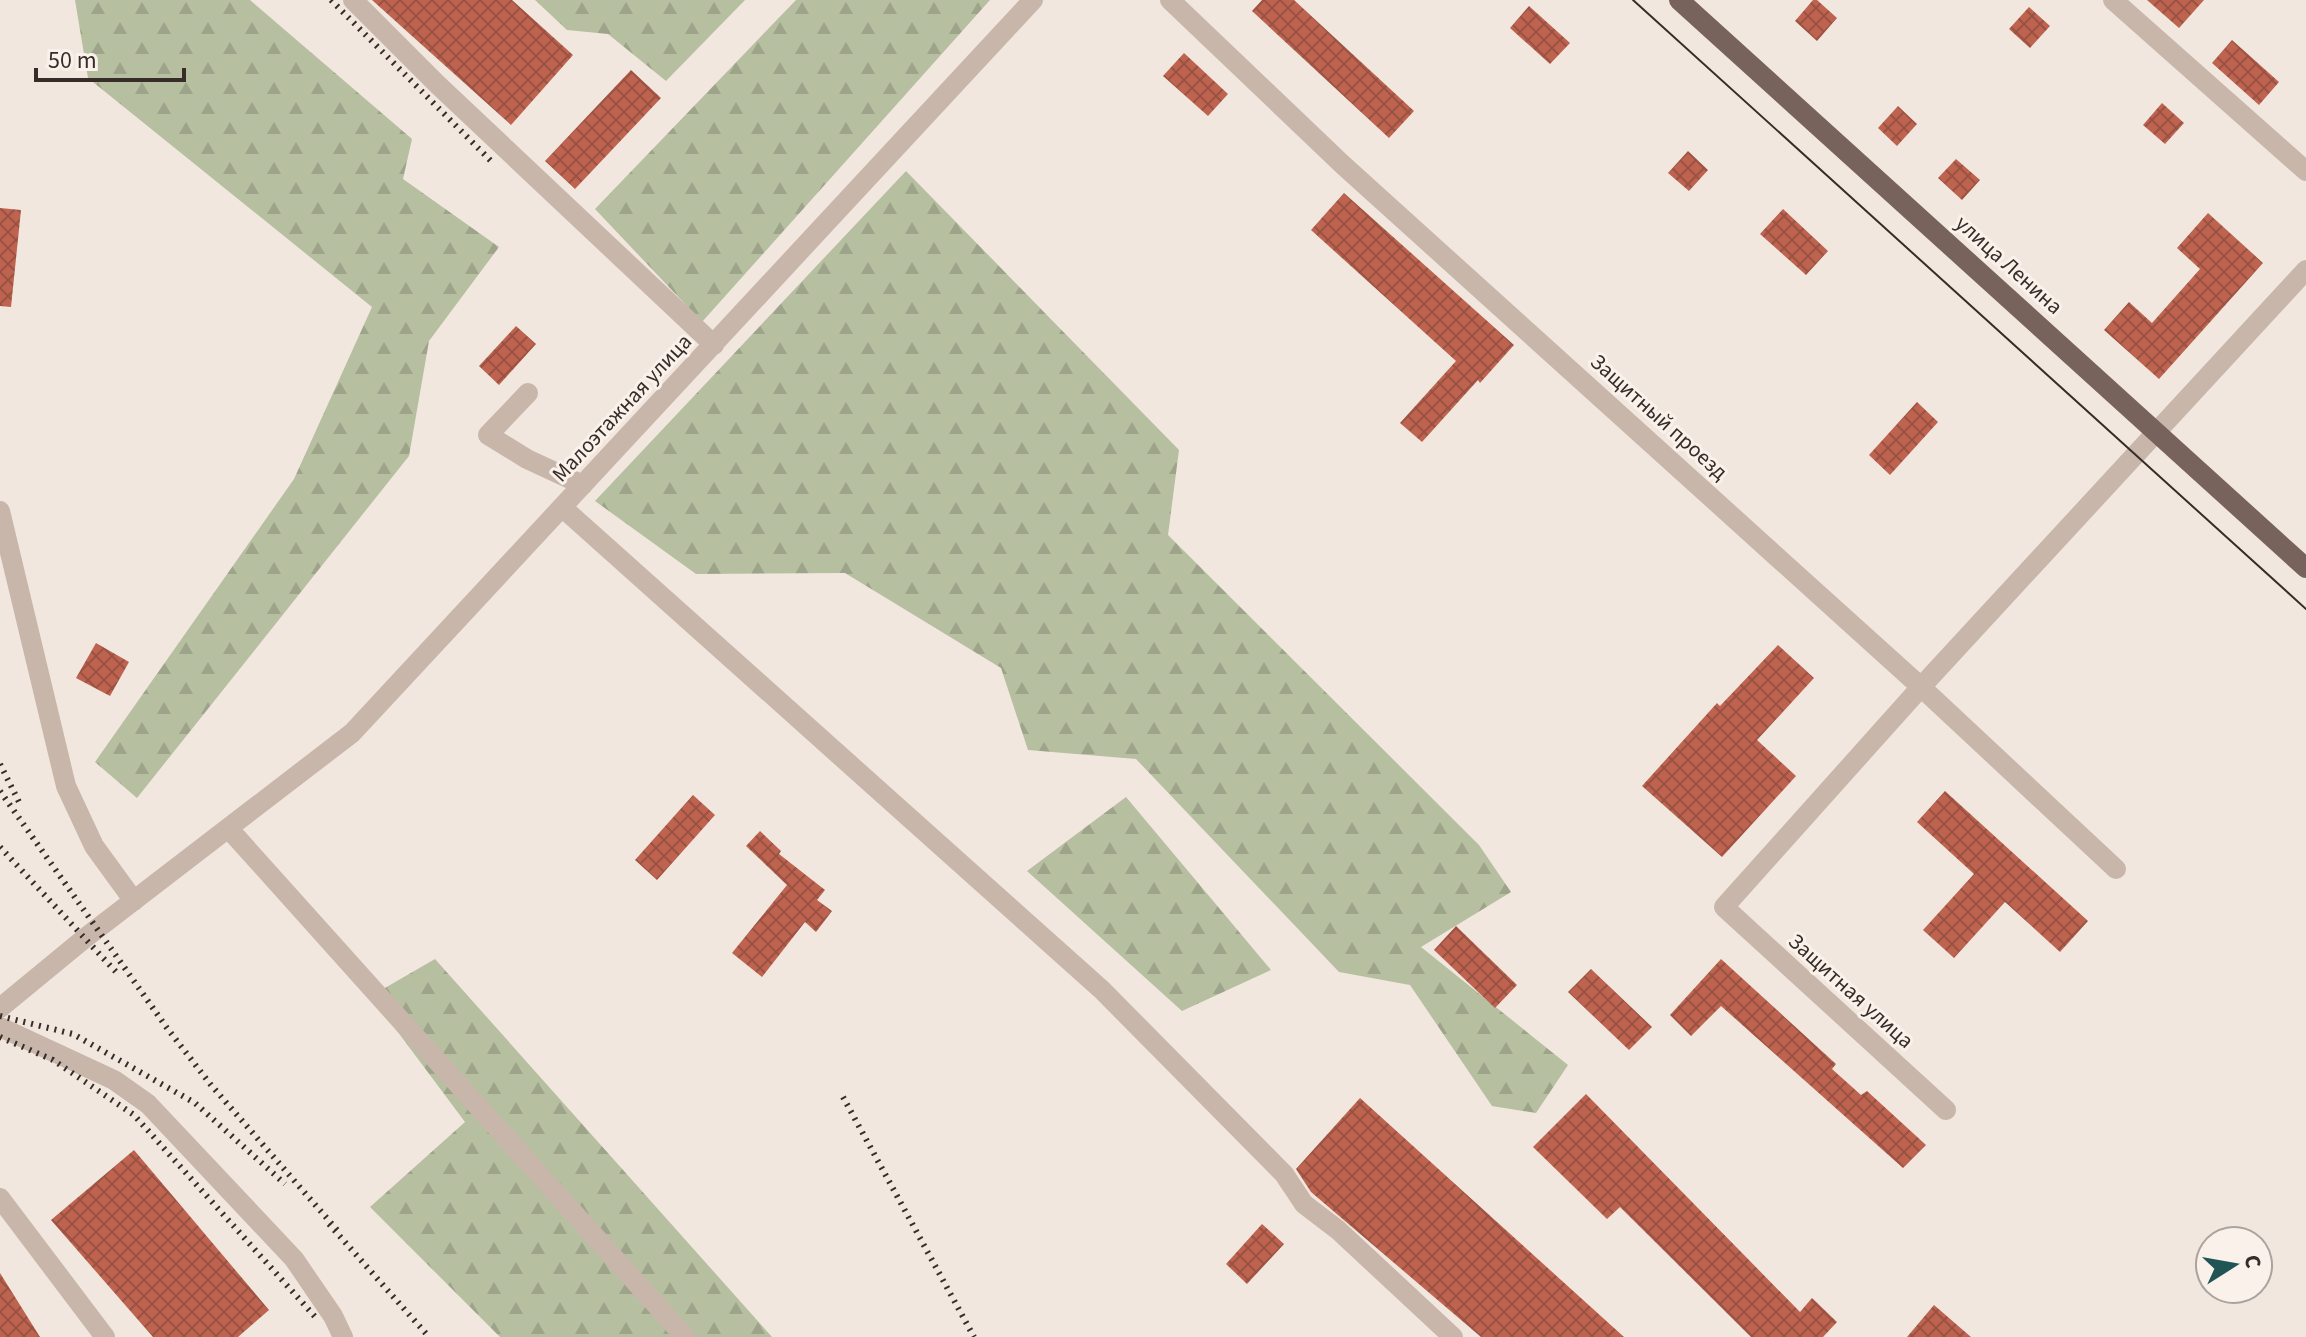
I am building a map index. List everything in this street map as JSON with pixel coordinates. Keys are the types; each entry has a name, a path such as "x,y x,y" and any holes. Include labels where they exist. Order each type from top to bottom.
{"main road":[{"name":"улица Ленина","path":"1679,0 2306,568"}],"street":[{"path":"353,0 437,84 714,345"},
{"name":"Малоэтажная улица","path":"3,1002 352,733 1033,0"},
{"name":"Защитный проезд","path":"1170,0 1343,165 1921,687 2116,869"},
{"path":"2113,0 2306,171"},
{"path":"1921,687 2306,270"},
{"path":"528,393 488,435 507,448 583,485"},
{"path":"563,508 1102,990 1284,1174 1304,1204 1338,1230 1453,1337"},
{"path":"0,511 66,786 94,846 134,901"},
{"name":"Защитная улица","path":"1921,687 1724,907 1946,1110"},
{"path":"229,829 685,1337"},
{"path":"0,1027 114,1080 148,1104 294,1259 333,1316 343,1337"},
{"path":"0,1198 105,1337"}],"green space":[{"path":"75,0 250,0 412,139 403,179 499,247 429,341 409,456 137,798 95,762 294,479 372,307 88,78"},
{"path":"535,0 745,0 666,81 608,34 567,30"},
{"path":"796,0 990,0 702,322 595,209"},
{"path":"906,171 1179,450 1168,535 1479,845 1511,892 1421,947 1568,1065 1536,1113 1492,1106 1410,985 1339,972 1136,759 1028,750 1001,668 845,573 696,574 595,501"},
{"path":"1126,797 1271,970 1182,1011 1027,871"},
{"path":"435,959 772,1337 500,1337 370,1207 465,1122 371,996"}],"building":[{"path":"372,0 512,0 573,55 511,125"},
{"path":"1262,0 1294,0 1414,111 1389,138 1252,11"},
{"path":"1813,0 1837,18 1817,41 1795,21"},
{"path":"2147,0 2204,0 2179,28"},
{"path":"1529,6 1570,43 1550,64 1510,28"},
{"path":"2029,7 2050,26 2030,48 2009,29"},
{"path":"2232,40 2279,82 2259,105 2212,63"},
{"path":"1184,53 1228,94 1208,116 1163,76"},
{"path":"631,70 661,98 575,189 545,161"},
{"path":"2162,103 2184,123 2165,144 2143,125"},
{"path":"1898,106 1917,124 1897,146 1878,128"},
{"path":"1688,151 1708,170 1689,191 1668,173"},
{"path":"1956,159 1980,180 1962,200 1938,178"},
{"path":"1344,193 1514,345 1422,442 1400,423 1456,361 1311,230"},
{"path":"0,208 21,210 11,307 0,306"},
{"path":"1783,209 1828,251 1806,275 1760,234"},
{"path":"2208,213 2263,263 2159,379 2104,330 2129,302 2152,323 2200,269 2177,248"},
{"path":"516,326 536,344 499,385 479,366"},
{"path":"1917,402 1938,422 1890,475 1869,455"},
{"path":"96,643 129,662 110,696 76,678"},
{"path":"1778,645 1814,678 1757,740 1796,776 1722,857 1642,786 1717,703 1720,706"},
{"path":"1945,791 2088,921 2060,952 2005,902 1954,958 1923,930 1974,874 1917,822"},
{"path":"693,795 715,815 657,880 635,860"},
{"path":"760,831 781,851 779,854 825,890 817,900 832,911 816,932 805,922 762,977 732,953 787,885 746,846"},
{"path":"1456,926 1517,985 1495,1008 1434,950"},
{"path":"1721,959 1836,1064 1832,1069 1861,1095 1867,1091 1926,1145 1903,1168 1721,1006 1691,1036 1670,1015"},
{"path":"1591,969 1652,1027 1629,1050 1568,992"},
{"path":"1586,1094 1800,1312 1812,1298 1837,1322 1823,1337 1751,1337 1620,1207 1607,1219 1533,1147"},
{"path":"1360,1098 1624,1337 1481,1337 1311,1192 1296,1169"},
{"path":"134,1150 269,1310 238,1337 153,1337 51,1220"},
{"path":"1262,1224 1284,1244 1247,1284 1226,1264"},
{"path":"0,1273 40,1337 0,1337"},
{"path":"1934,1305 1971,1337 1907,1337"}],"tram line":[{"path":"1633,0 2306,609"}],"railway":[{"path":"331,0 491,161"},
{"path":"0,764 20,804"},
{"path":"0,791 167,1028 211,1085 338,1231"},
{"path":"0,847 117,973"},
{"path":"0,1016 73,1034 195,1103 285,1184"},
{"path":"0,1037 53,1060 134,1115 318,1320"},
{"path":"843,1097 974,1337"},
{"path":"329,1224 429,1337"}]}
